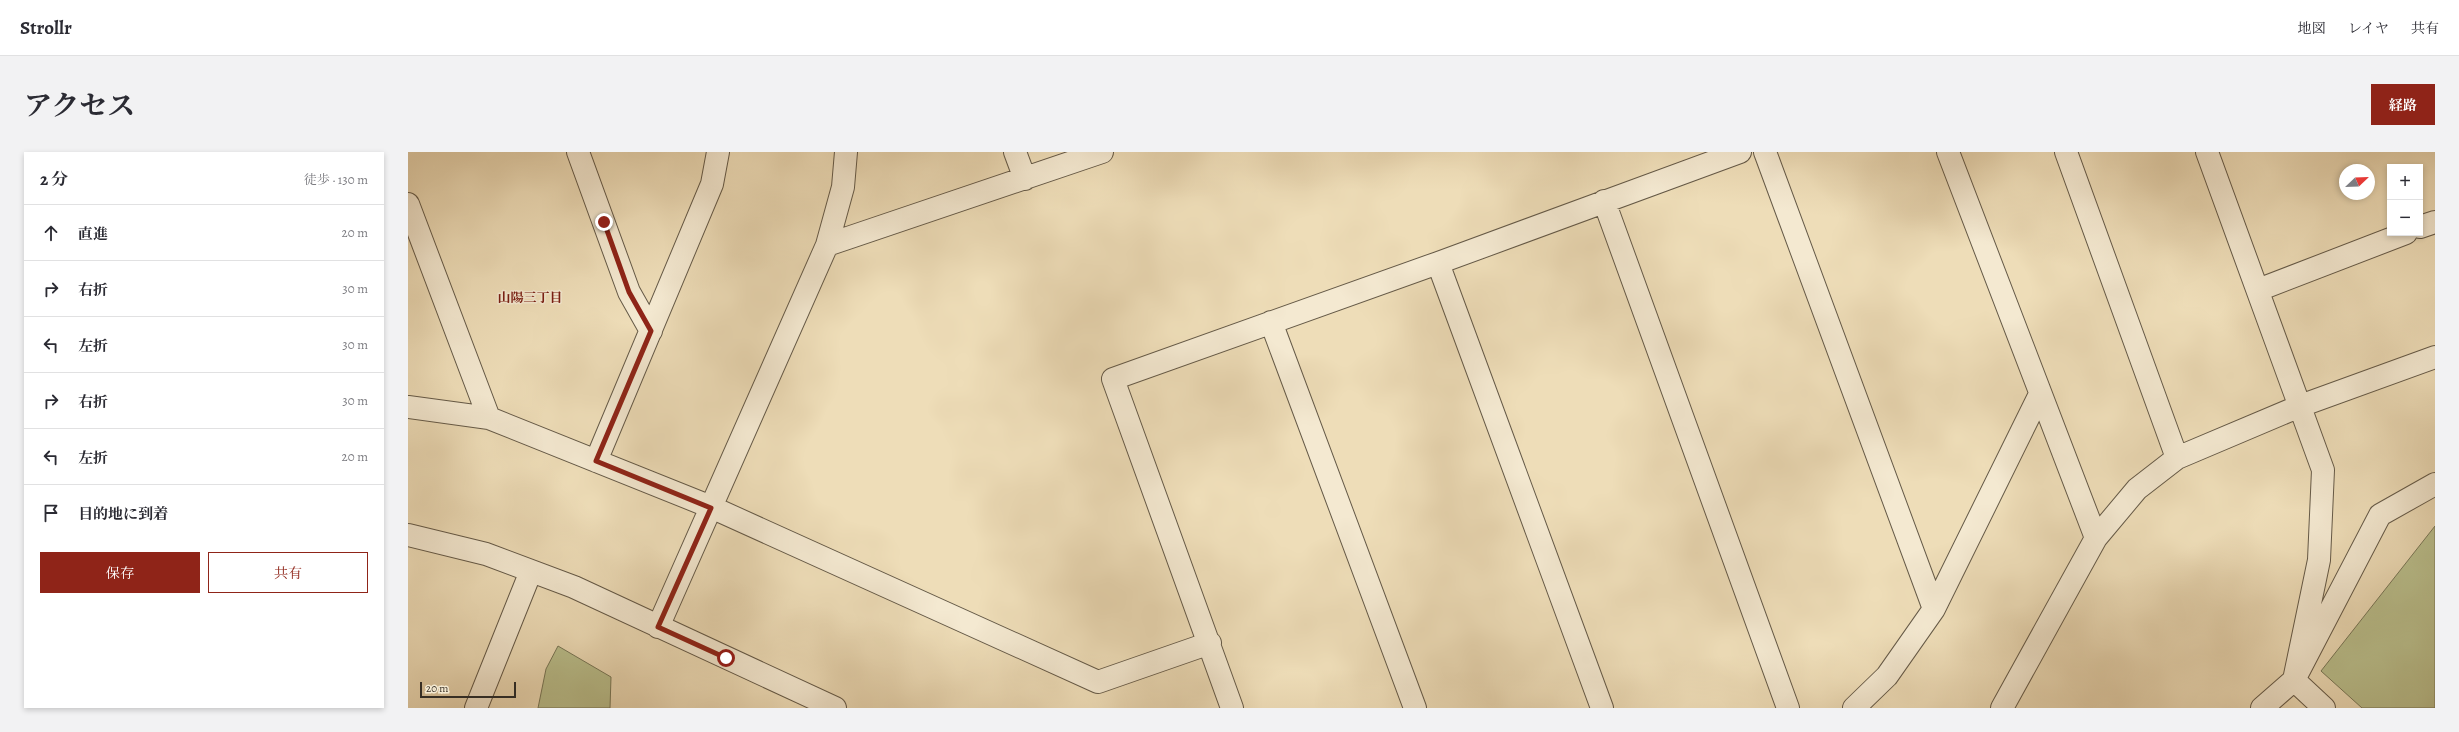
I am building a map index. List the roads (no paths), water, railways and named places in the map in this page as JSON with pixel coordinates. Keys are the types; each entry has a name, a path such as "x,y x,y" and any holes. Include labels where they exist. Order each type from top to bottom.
{"street":[{"path":"578,152 629,292 651,331"},
{"path":"596,461 712,184 718,152"},
{"path":"658,627 827,245 843,187 846,152"},
{"path":"1015,152 1025,179"},
{"path":"827,245 1102,152"},
{"path":"1232,708 1210,643 1113,378 1438,263 1740,152"},
{"path":"1765,152 1934,609"},
{"path":"1948,152 2096,538"},
{"path":"2066,152 2177,458"},
{"path":"2207,152 2323,470 2319,560 2294,680"},
{"path":"1604,201 1788,708"},
{"path":"408,204 489,418"},
{"path":"2423,226 2435,222"},
{"path":"2258,290 2398,236"},
{"path":"1438,263 1602,708"},
{"path":"1271,322 1416,708"},
{"path":"2002,708 2096,538 2136,489 2177,458 2300,406 2435,357"},
{"path":"1854,708 1887,676 1934,609 2040,394"},
{"path":"408,407 489,418 711,508 1098,682 1210,643"},
{"path":"2262,708 2294,680 2380,515 2435,484"},
{"path":"408,535 486,554 574,587 835,708"},
{"path":"476,708 531,571"},
{"path":"2294,680 2324,708"}],"district":[{"name":"山陽三丁目","path":"530,297"}]}
